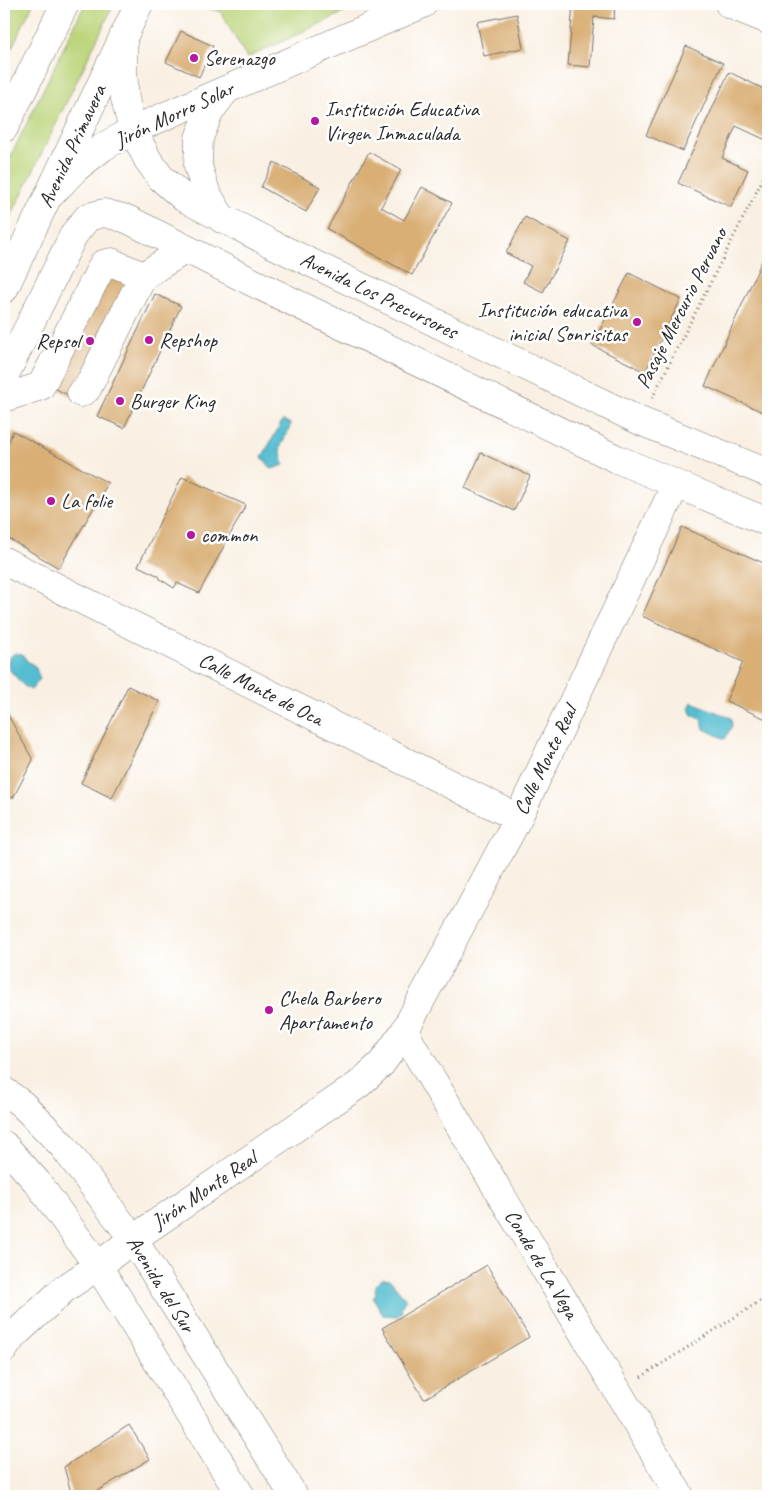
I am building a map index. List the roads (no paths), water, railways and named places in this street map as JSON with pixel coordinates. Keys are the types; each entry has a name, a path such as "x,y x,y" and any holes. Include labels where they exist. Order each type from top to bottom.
{"street":[{"path":"4,128 65,4"},
{"name":"Avenida Primavera","path":"4,289 139,4"},
{"name":"Jirón Morro Solar","path":"48,197 76,168 103,147 133,130 423,4"},
{"path":"729,4 768,20"},
{"name":"Avenida Los Precursores","path":"124,36 122,69 133,130 148,160 161,178 184,198 270,243 640,421 768,473"},
{"path":"222,219 206,192 198,166 200,138 210,111 226,90"},
{"name":"Avenida Los Precursores","path":"74,234 88,218 104,213 127,219 252,282 608,454 768,522"},
{"name":"Avenida Primavera","path":"4,377 74,234"},
{"path":"252,282 237,268 236,261 243,247 251,243 270,243"},
{"path":"4,398 41,386 66,398 77,395 87,389 143,276 186,249"},
{"path":"41,386 102,264 111,262 143,276"},
{"name":"Calle Monte Real","path":"404,1032 518,818 676,484"},
{"name":"Calle Monte de Oca","path":"4,561 518,818"},
{"name":"Jirón Monte Real","path":"4,1349 12,1337 64,1289 98,1266 133,1238 358,1085 382,1063 404,1032"},
{"name":"Conde de La Vega","path":"404,1032 680,1496"},
{"name":"Avenida del Sur","path":"4,1091 22,1104 63,1146 133,1238 294,1496"},
{"name":"Avenida del Sur","path":"4,1145 37,1182 98,1266 241,1496"}],"water":[{"path":"283,420 291,424 280,448 284,465 272,469 262,457"},
{"path":"15,653 22,654 27,661 35,666 40,679 31,690 24,686 8,668 9,658"},
{"path":"692,702 731,718 732,726 725,739 704,729 702,720 691,714 689,708"},
{"path":"383,1279 390,1280 406,1299 401,1307 402,1313 397,1316 383,1315 373,1297 376,1296 376,1286"}],"place":[{"name":"Serenazgo","path":"194,58"},
{"name":"Institución Educativa Virgen Inmaculada","path":"315,121"},
{"name":"Institución educativa inicial Sonrisitas","path":"637,322"},
{"name":"Repshop","path":"149,340"},
{"name":"Repsol","path":"90,341"},
{"name":"Burger King","path":"120,401"},
{"name":"La folie","path":"51,501"},
{"name":"common","path":"191,535"},
{"name":"Chela Barbero Apartamento","path":"269,1010"}]}
